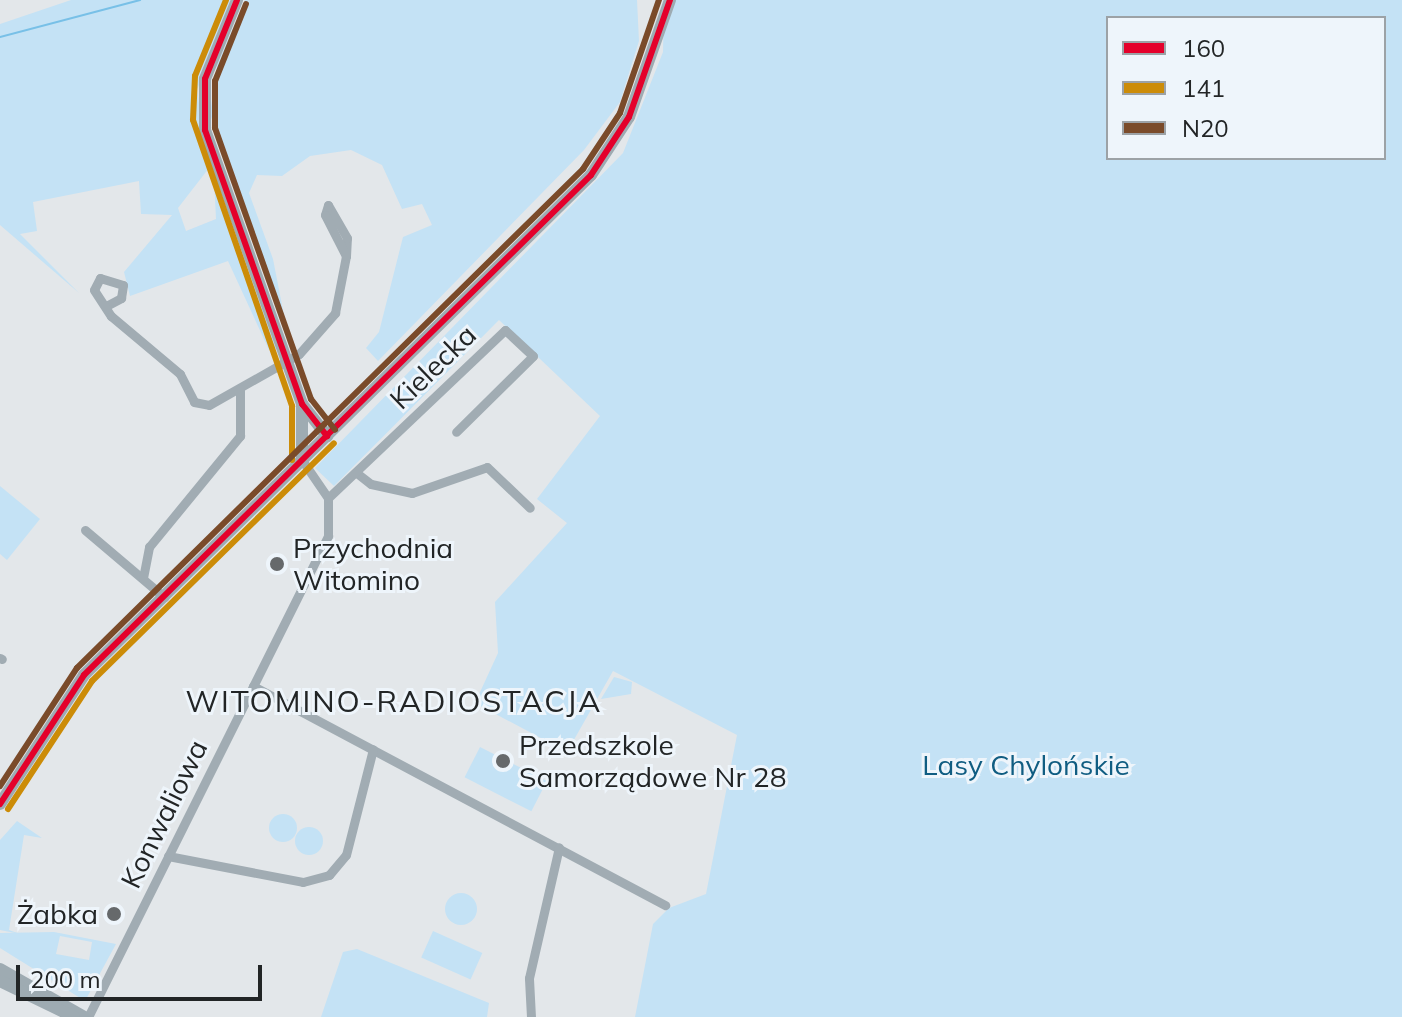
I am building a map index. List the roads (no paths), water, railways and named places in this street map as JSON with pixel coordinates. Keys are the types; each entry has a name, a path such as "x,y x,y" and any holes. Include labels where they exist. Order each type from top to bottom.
{"main road":[{"path":"237,0 205,79 203,119 302,404 327,436"},
{"name":"Kielecka","path":"0,804 4,787 74,688 597,168 629,117 670,0"},
{"path":"302,404 302,460"},
{"path":"0,969 86,1017"},
{"path":"0,981 74,1017"}],"street":[{"path":"108,305 111,316 180,374 194,402 209,405 287,361 335,313 346,256 343,225 328,205 325,215 346,256"},
{"name":"Kielecka","path":"328,498 358,474 505,330 533,356 456,432"},
{"path":"143,578 149,547 240,436 240,389"},
{"path":"302,460 328,498"},
{"path":"358,474 412,493 487,467 530,508"},
{"name":"Konwaliowa","path":"86,1017 328,536 328,498"},
{"path":"85,530 164,597"},
{"path":"253,686 665,905"},
{"path":"168,856 303,882 329,875 346,855 373,749"},
{"path":"531,1017 529,978 559,847"}],"waterway":[{"path":"0,37 140,0"}],"place":[{"name":"Przychodnia Witomino","path":"277,564"},
{"name":"Przedszkole Samorządowe Nr 28","path":"503,761"},
{"name":"Żabka","path":"114,914"}],"district":[{"name":"WITOMINO-RADIOSTACJA","path":"394,701"}],"park label":[{"name":"Lasy Chylońskie","path":"1026,765"}]}
